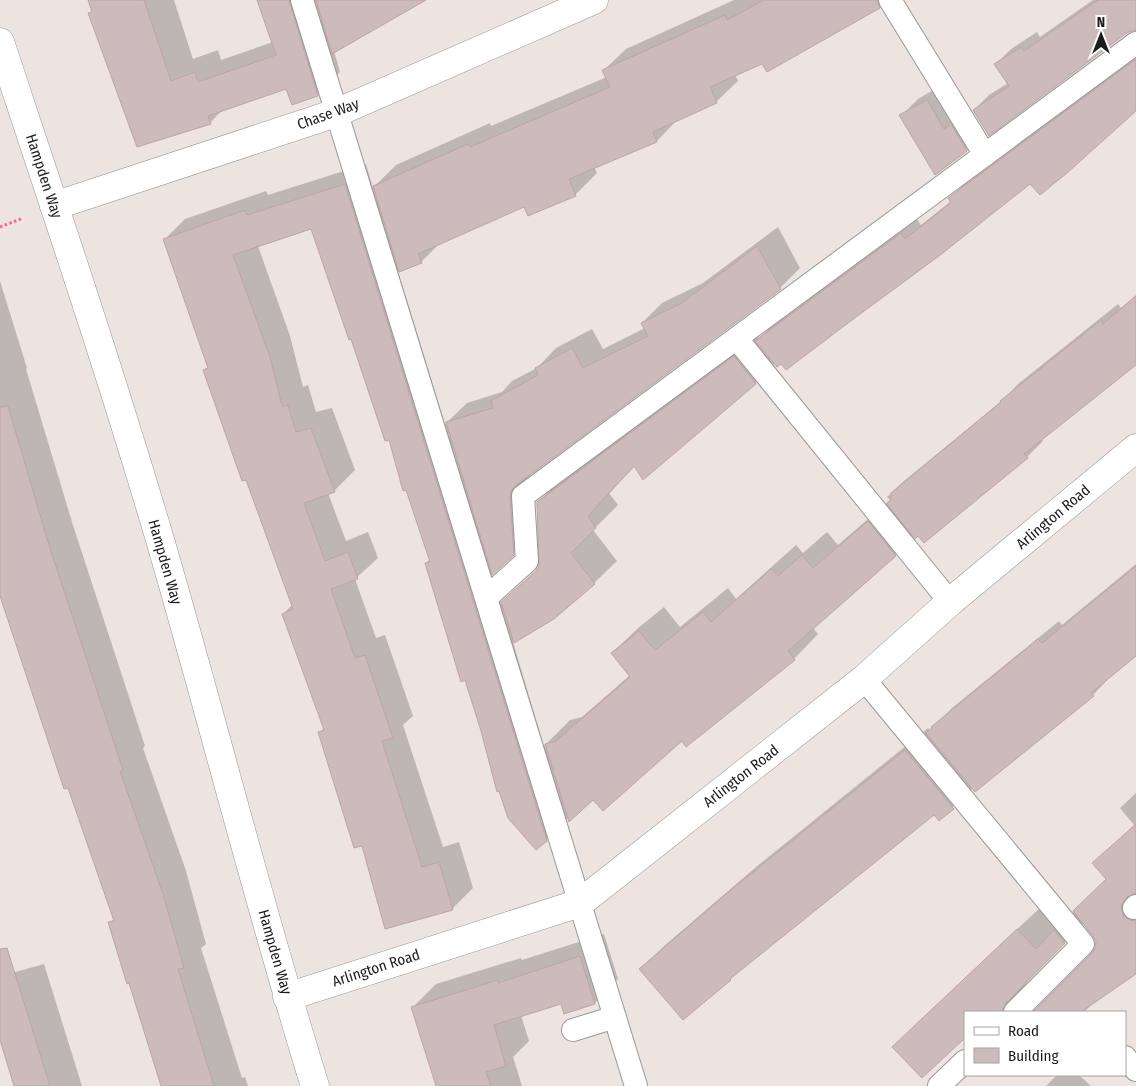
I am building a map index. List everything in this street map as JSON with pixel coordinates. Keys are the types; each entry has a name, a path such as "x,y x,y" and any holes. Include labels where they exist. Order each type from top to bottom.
{"street":[{"name":"Chase Way","path":"54,206 336,113 594,0"},
{"name":"Hampden Way","path":"0,42 158,533 287,997 315,1086"},
{"name":"Arlington Road","path":"287,997 580,903 864,679 950,602 1136,448"}],"lane":[{"path":"302,0 636,1086"},
{"path":"890,0 985,155"},
{"path":"486,598 526,560 523,496 1136,43"},
{"path":"737,339 950,602"},
{"path":"864,679 1083,944 1016,1011"},
{"path":"573,1030 615,1017"},
{"path":"1126,1058 1136,1070"},
{"path":"939,1086 964,1062"}],"building":[{"path":"88,0 144,0 171,81 195,72 198,82 276,55 257,0 289,0 318,96 292,105 286,89 208,116 211,124 137,147 88,13 92,12"},
{"path":"316,0 426,0 332,54"},
{"path":"764,0 877,0 880,8 767,72 762,64 710,87 717,103 653,132 657,142 569,179 576,196 528,216 524,207 418,254 422,263 399,272 373,186 468,144 470,147 610,87 602,70 725,15 727,20"},
{"path":"1098,0 1136,0 1136,30 1128,32 989,136 973,110 1009,86 994,64 1021,47 1024,51"},
{"path":"1136,59 1136,111 1040,195 1030,184 939,256 786,370 781,364 777,367 755,341 901,233 905,239 951,203 948,198"},
{"path":"927,100 944,129 951,124 967,151 935,175 899,115"},
{"path":"345,184 547,841 536,850 508,818 499,791 497,792 465,680 461,682 425,563 430,562 406,490 403,491 389,440 385,441 351,339 349,340 311,229 233,255 270,357 282,406 288,405 296,432 311,428 335,492 304,503 325,561 348,552 358,579 331,589 355,658 365,655 393,738 382,741 422,867 439,862 453,910 385,929 362,846 354,848 318,732 324,730 282,614 293,609 246,480 242,481 203,370 208,368 163,239 245,210 247,215"},
{"path":"757,246 781,289 515,486 511,491 510,497 514,555 492,575 446,422 493,408 491,401 538,375 535,368 572,348 583,368 648,336 641,323 682,303"},
{"path":"1136,296 1136,365 1024,454 1028,458 924,543 918,536 915,539 887,504 891,500 891,493 1000,401 1101,320 1103,324"},
{"path":"734,356 756,384 643,480 634,466 588,516 596,528 571,553 595,584 554,619 514,643 501,602 536,571 539,566 537,502"},
{"path":"8,406 49,545 123,770 120,771 163,894 184,968 178,969 214,1086 161,1086 108,922 114,921 68,788 64,789 0,596 0,407"},
{"path":"868,521 896,556 788,651 795,660 686,747 682,741 603,811 593,800 569,822 545,744 556,741 630,677 611,653 639,631 655,650 703,612 711,622 771,569 778,576 802,555 813,568"},
{"path":"1136,566 1136,656 1091,693 1094,696 975,792 926,733 1038,639 1042,643"},
{"path":"905,750 954,809 939,821 934,815 730,979 683,1020 639,969 732,889"},
{"path":"1136,824 1136,893 1127,897 1121,905 1124,917 1136,921 1136,974 1082,1011 1034,1011 1095,948 1096,942 1093,936 1073,911 1106,879 1092,863"},
{"path":"1017,929 1036,949 1054,930 1065,943 1006,1003 1002,1011 964,1011 964,1039 922,1078 892,1047"},
{"path":"7,948 50,1086 14,1086 0,1040 0,949"},
{"path":"580,956 595,1004 564,1014 561,1004 494,1025 506,1066 486,1072 491,1086 436,1086 411,1007 498,980 498,983"}]}
